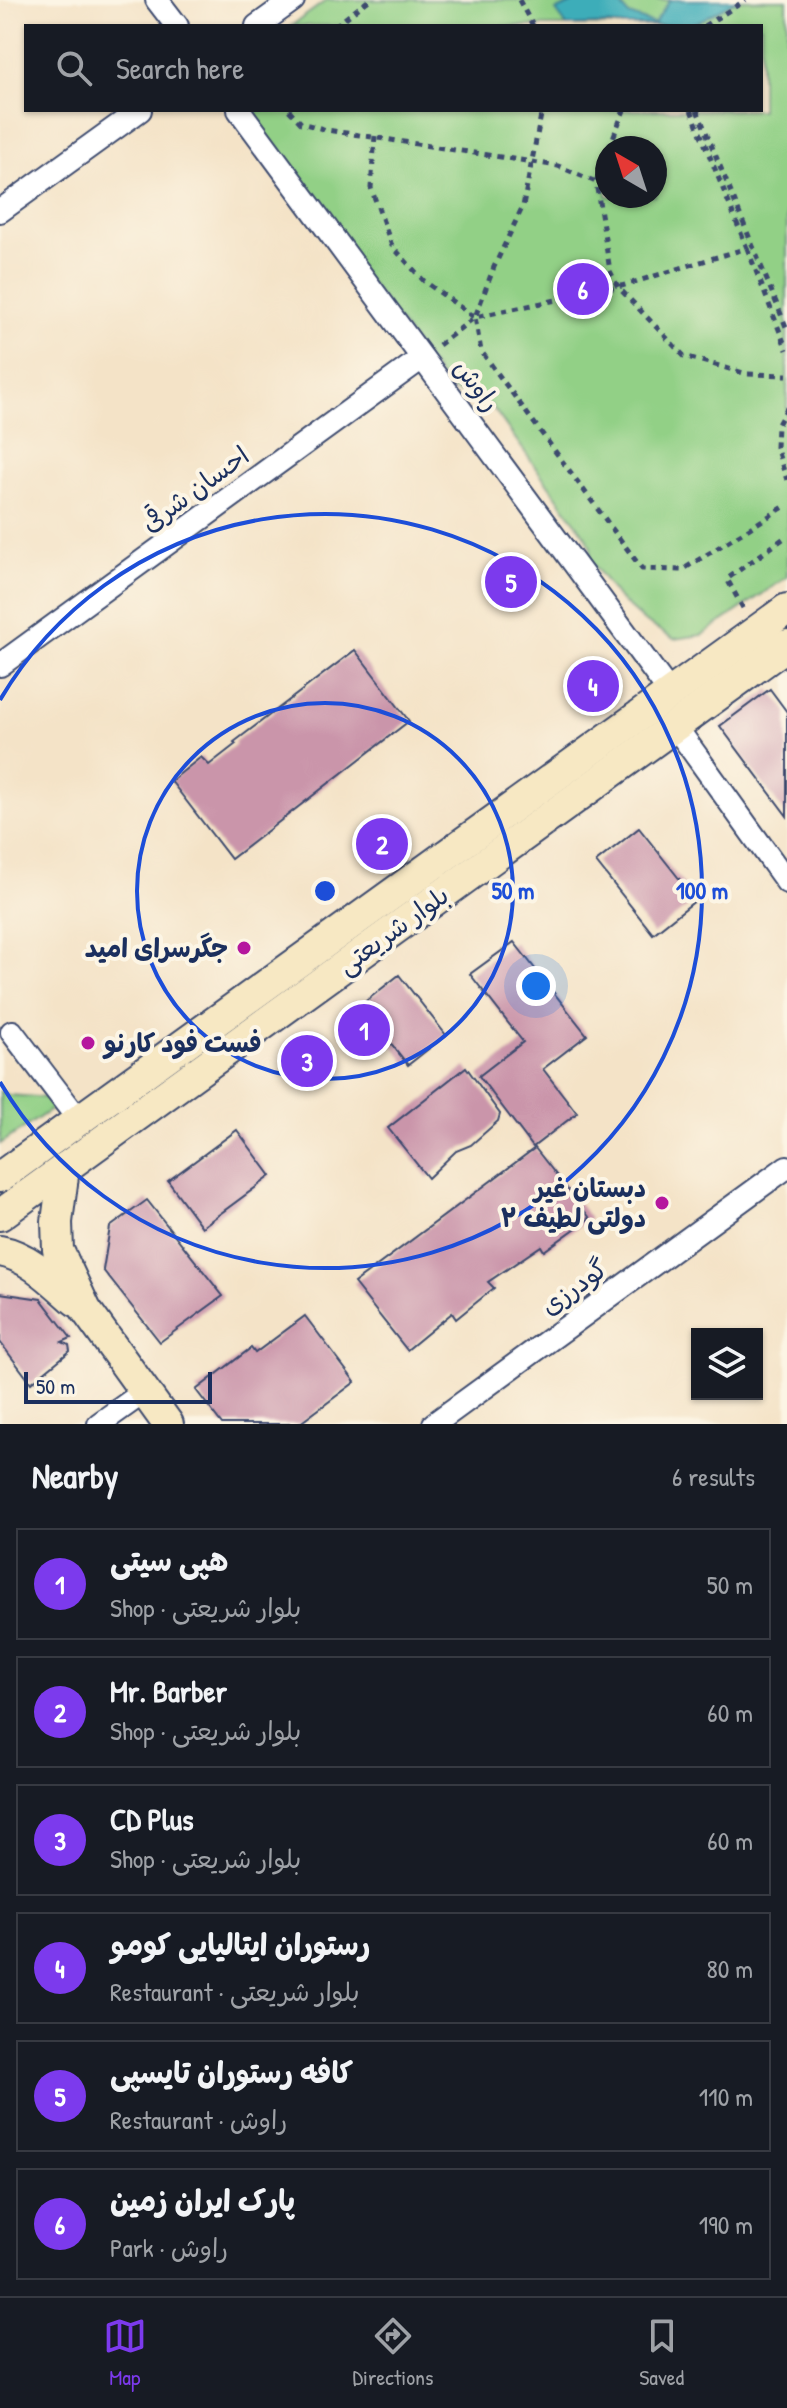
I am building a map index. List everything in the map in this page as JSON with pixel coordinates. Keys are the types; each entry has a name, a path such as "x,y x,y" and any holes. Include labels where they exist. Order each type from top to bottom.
{"main road":[{"name":"بلوار شریعتی","path":"0,1177 787,609"},
{"name":"بلوار شریعتی","path":"0,1215 787,645"},
{"path":"64,1168 57,1222 58,1250 86,1310 168,1424"},
{"path":"0,1251 24,1260 50,1277 86,1310"}],"street":[{"path":"157,0 175,24"},
{"path":"260,24 293,0"},
{"path":"0,211 137,112"},
{"name":"راوش","path":"240,112 670,693"},
{"name":"احسان شرقی","path":"0,665 422,358"},
{"path":"675,726 787,882"},
{"path":"12,1032 79,1120"},
{"name":"گودرزی","path":"434,1424 787,1167"},
{"path":"99,1424 144,1392"}],"path":[{"path":"338,24 369,0"},
{"path":"519,0 532,24"},
{"path":"707,24 746,0"},
{"path":"291,112 301,123 327,130 558,166 595,182"},
{"path":"542,112 523,206 494,267 475,317 481,351 642,569 682,570 787,505"},
{"path":"614,136 623,112"},
{"path":"695,112 787,350"},
{"path":"695,112 787,329"},
{"path":"375,136 371,188 392,246 424,281 475,317"},
{"path":"600,208 610,271 618,287 684,356 747,374 787,375"},
{"path":"422,358 475,317 618,287 747,248"},
{"path":"787,408 777,426 776,447 787,480"},
{"path":"727,579 787,536"}],"green space":[{"path":"327,0 787,0 787,577 702,635 674,639 644,621 617,597 590,560 591,548 586,537 491,405 449,389 243,112 763,112 763,24 294,24"},
{"path":"0,1091 8,1095 50,1098 55,1107 0,1144"}],"water":[{"path":"579,0 618,2 629,15 654,24 566,24 556,11"},
{"path":"670,0 737,0 694,24 654,24"}],"building":[{"path":"355,650 409,721 231,859 171,781 201,757 209,765 236,744 234,742"},
{"path":"770,689 787,712 787,816 720,726"},
{"path":"639,828 696,900 653,934 596,862"},
{"path":"514,942 587,1035 543,1069 577,1113 533,1147 479,1076 523,1042 470,974"},
{"path":"399,975 446,1035 408,1065 365,1010 366,1001"},
{"path":"466,1067 500,1114 498,1121 471,1145 456,1151 428,1178 388,1128"},
{"path":"237,1130 271,1176 202,1227 168,1181"},
{"path":"535,1148 590,1218 544,1251 541,1246 488,1282 494,1288 456,1319 452,1313 407,1350 354,1283"},
{"path":"147,1200 223,1296 160,1342 103,1270 110,1227"},
{"path":"0,1293 41,1299 71,1338 62,1342 69,1345 70,1351 31,1383 0,1342"},
{"path":"305,1316 355,1382 299,1424 222,1424 196,1390 251,1348 255,1353"}],"place":[{"name":"پارک ایران زمین","path":"583,289"},
{"name":"کافه رستوران تایسپی","path":"511,582"},
{"name":"رستوران ایتالیایی کومو","path":"593,686"},
{"name":"Mr. Barber","path":"382,844"},
{"name":"جگرسرای امید","path":"244,948"},
{"name":"هپی سیتی","path":"364,1030"},
{"name":"فست فود کارنو","path":"88,1043"},
{"name":"CD Plus","path":"307,1061"},
{"name":"دبستان غیر دولتی لطیف ۲","path":"662,1203"}]}
